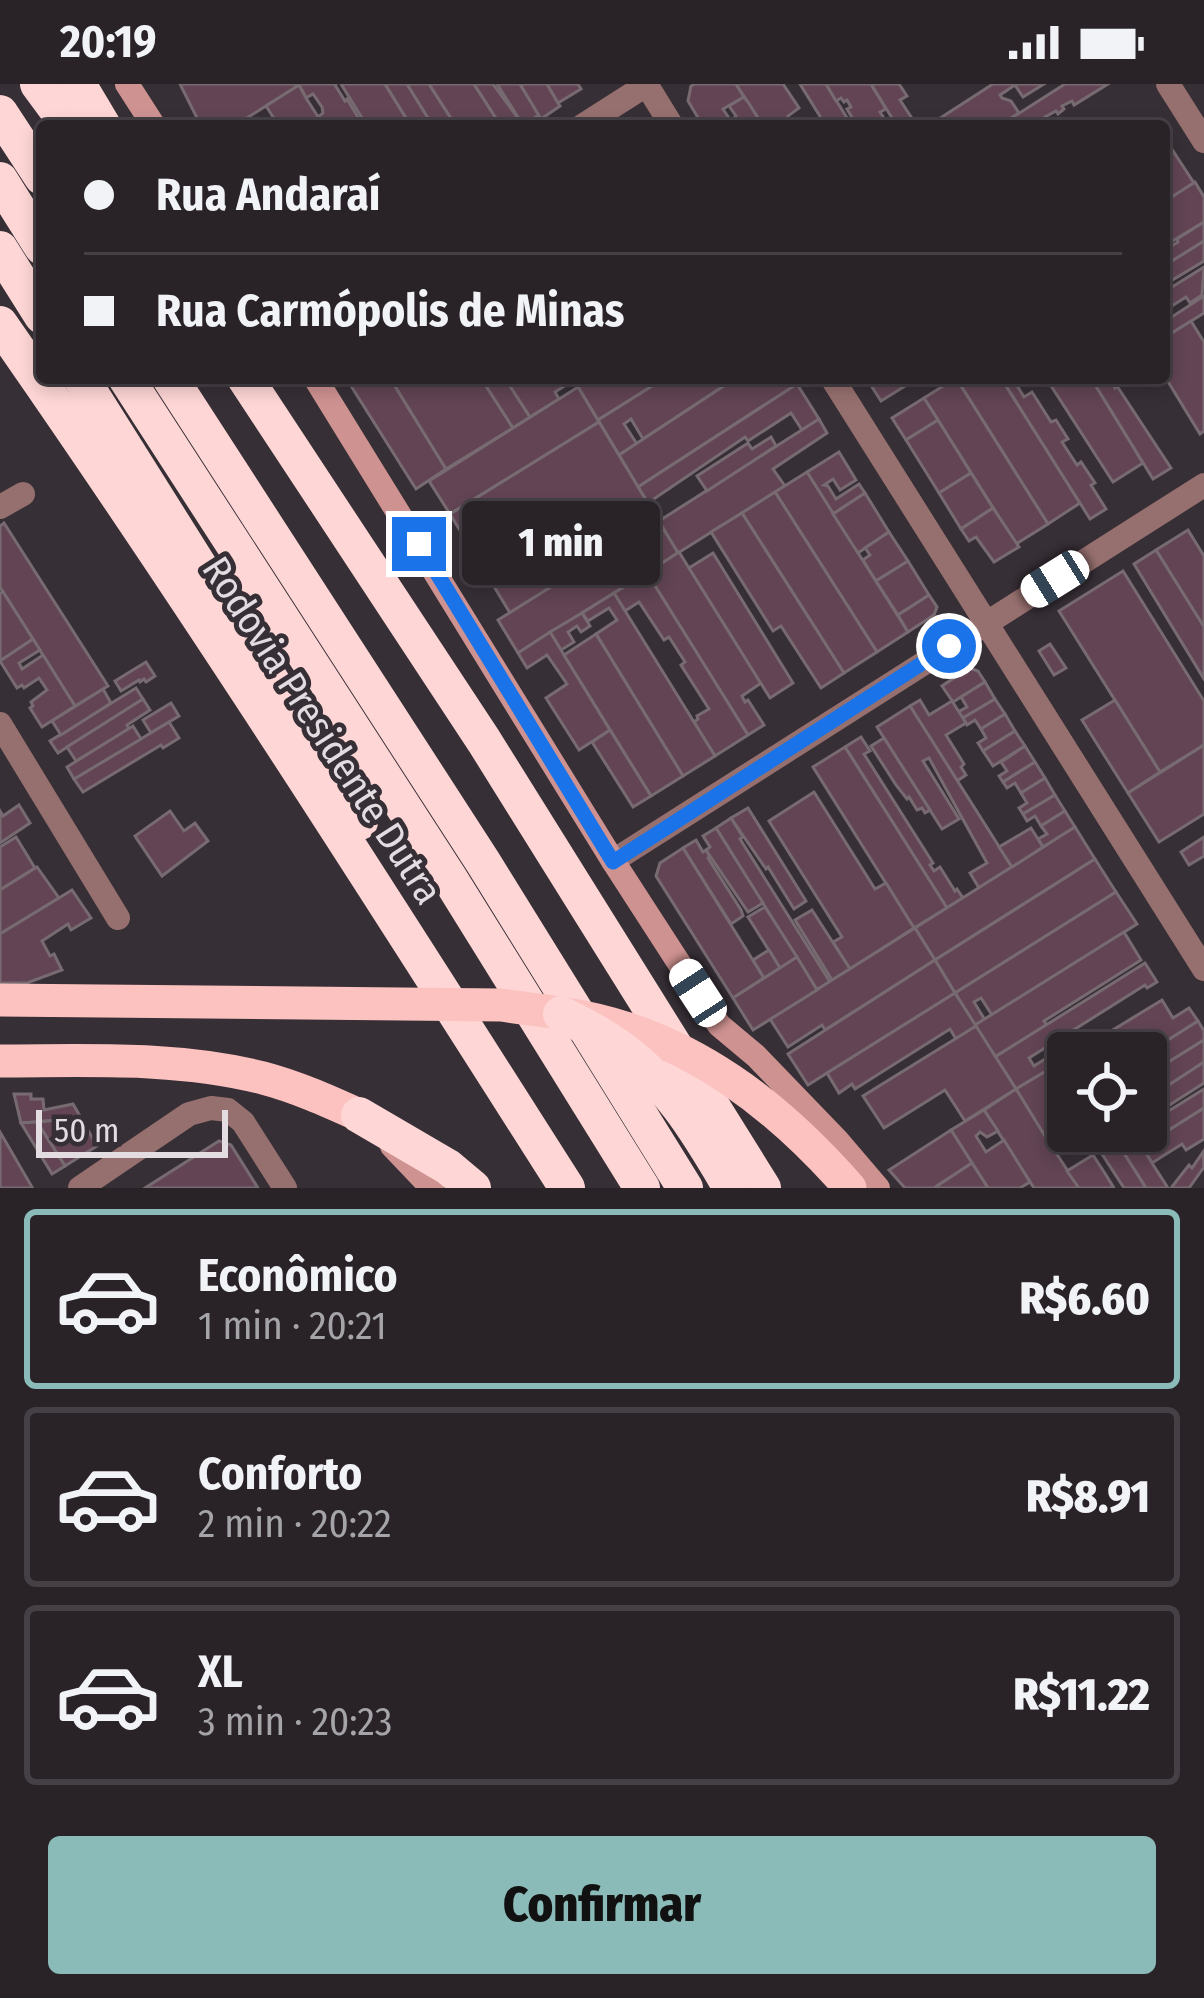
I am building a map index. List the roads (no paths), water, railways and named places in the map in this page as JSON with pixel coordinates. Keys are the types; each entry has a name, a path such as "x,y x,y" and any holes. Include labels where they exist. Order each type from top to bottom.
{"highway":[{"path":"38,84 65,120"},
{"path":"78,84 100,120"},
{"path":"0,113 36,168"},
{"path":"0,180 36,237"},
{"path":"0,249 36,306"},
{"name":"Rodovia Presidente Dutra","path":"0,324 36,376"},
{"name":"Rodovia Presidente Dutra","path":"41,384 136,521 567,1188"},
{"path":"85,384 433,941 492,1069"},
{"name":"Rodovia Presidente Dutra","path":"131,384 450,879 642,1188"},
{"name":"Rodovia Presidente Dutra","path":"174,384 470,842 685,1188"},
{"path":"249,384 484,740 764,1188"},
{"path":"0,1000 501,1005 582,1017 649,1036 710,1066 766,1103 850,1188"},
{"path":"561,1015 614,1043 660,1082 697,1129 730,1188"},
{"path":"0,1060 197,1065 260,1077 359,1115 448,1166 473,1188"}],"main road":[{"path":"127,84 150,120"},
{"path":"319,384 719,1025 756,1056 878,1188"},
{"path":"359,1115 432,1188"}],"street":[{"path":"591,120 647,84 668,120"},
{"path":"1168,84 1204,141"},
{"path":"836,384 1204,969"},
{"path":"613,862 1204,485"},
{"path":"0,507 23,494"},
{"path":"0,724 118,918"},
{"path":"80,1188 189,1114 211,1108 228,1110 243,1122 285,1188"}]}
